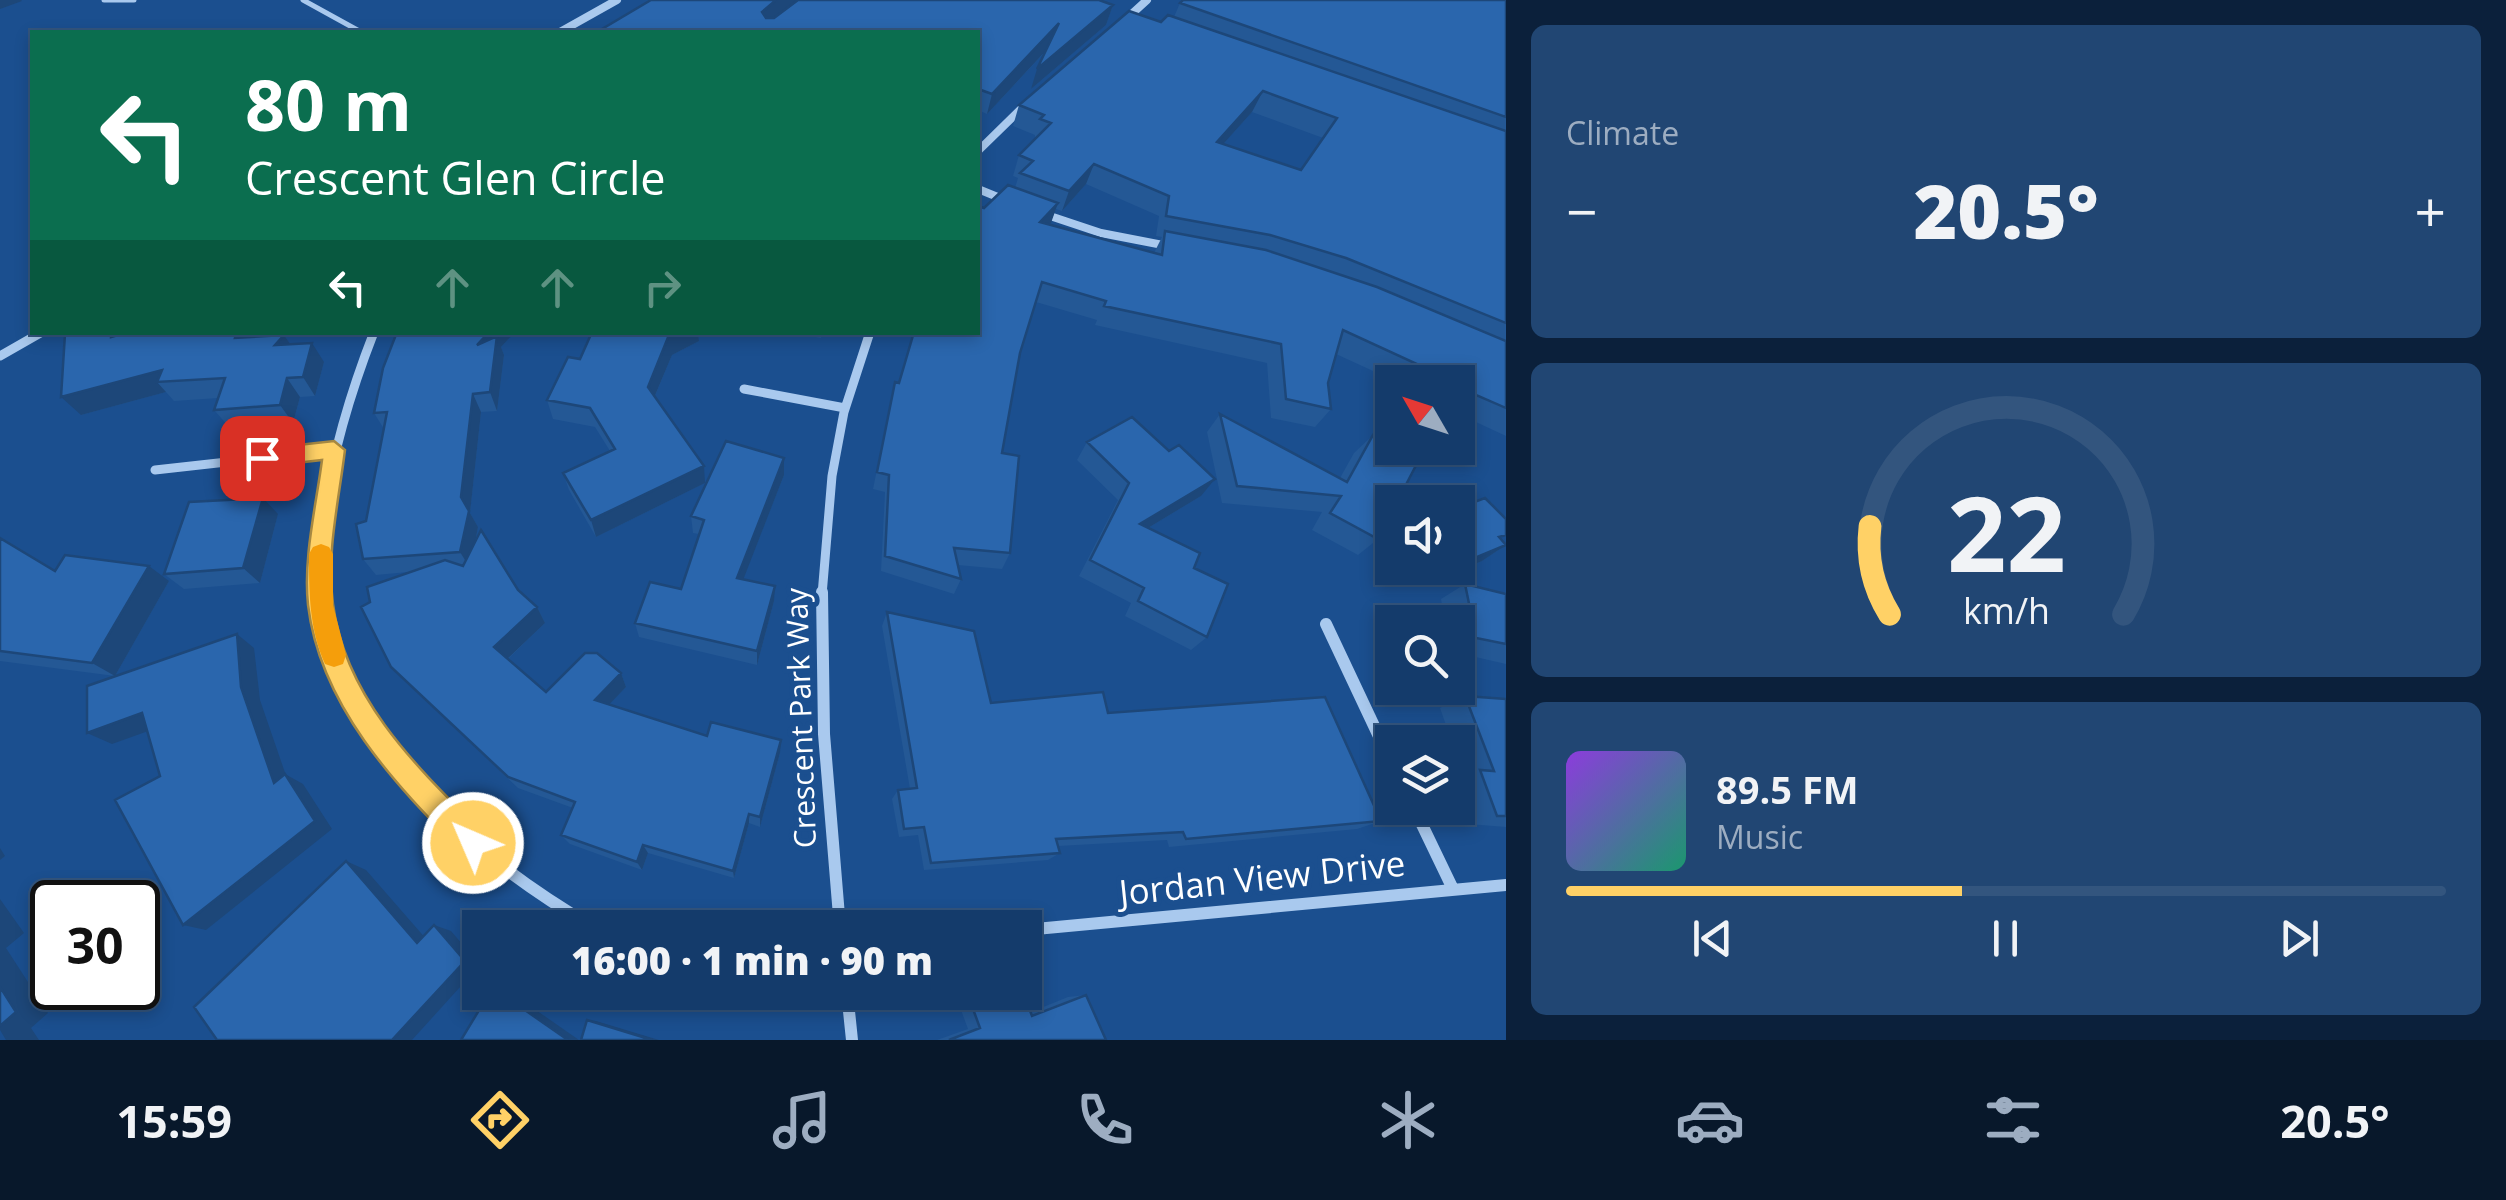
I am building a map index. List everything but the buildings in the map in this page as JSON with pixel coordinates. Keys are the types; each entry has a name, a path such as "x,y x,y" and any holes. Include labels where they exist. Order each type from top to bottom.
{"street":[{"path":"564,30 618,0"},
{"path":"1115,28 1147,0"},
{"path":"1129,16 1147,23"},
{"path":"980,149 1032,98"},
{"path":"980,190 1019,205"},
{"path":"1034,211 1101,233 1184,248"},
{"path":"0,356 37,335"},
{"path":"373,335 334,450 321,557 320,605 334,658 360,712 407,777 495,864 560,910"},
{"name":"Crescent Park Way","path":"838,910 825,776 818,635 822,550 845,408 869,335"},
{"path":"744,389 845,408"},
{"path":"155,470 334,450"},
{"path":"1326,624 1375,728"},
{"path":"1422,825 1452,887"},
{"name":"Jordan View Drive","path":"1042,929 1506,884"},
{"path":"849,1010 852,1040"}],"lane":[{"path":"104,0 134,0"},
{"path":"303,0 356,30"}],"slow traffic":[{"path":"321,554 320,605 334,655"}],"route":[{"path":"262,458 334,450 321,557 320,605 334,658 360,712 407,777 473,843"}]}
